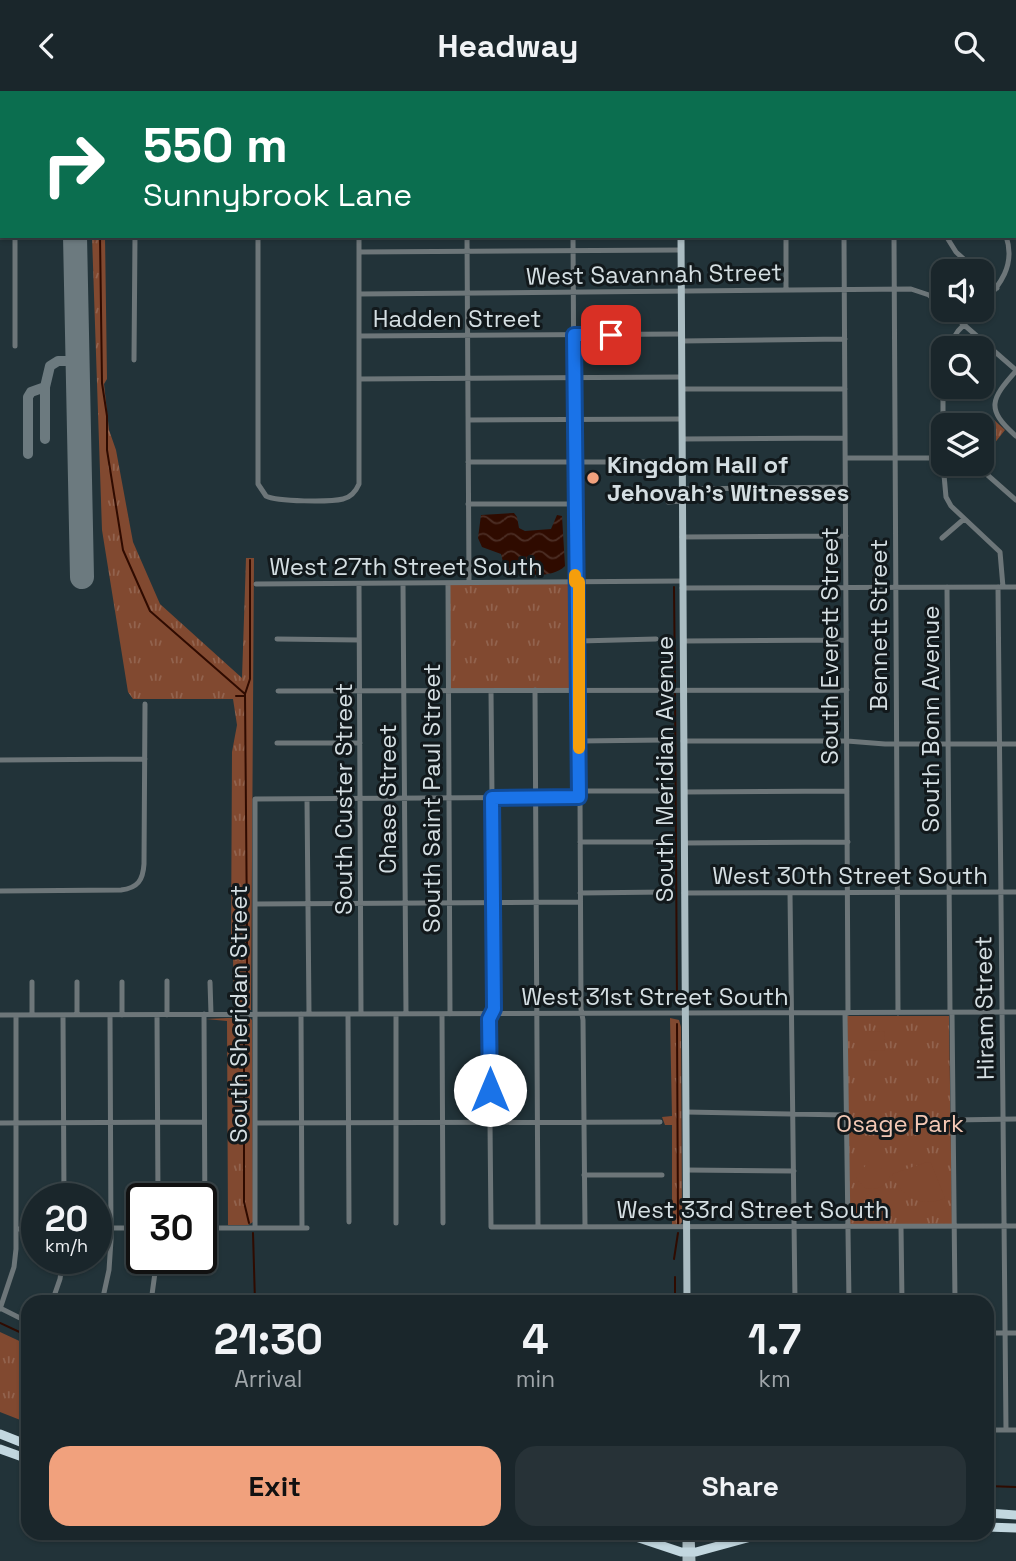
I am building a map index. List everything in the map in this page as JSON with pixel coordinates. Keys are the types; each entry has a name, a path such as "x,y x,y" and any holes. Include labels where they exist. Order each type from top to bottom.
{"highway":[{"path":"0,1434 21,1442"},
{"path":"0,1449 21,1456"},
{"path":"994,1513 1016,1515"},
{"path":"994,1527 1016,1528"},
{"path":"643,1540 689,1557 743,1540"}],"main road":[{"name":"South Meridian Avenue","path":"681,238 687,1295"}],"street":[{"path":"15,238 15,346"},
{"path":"134,360 135,238"},
{"path":"258,238 258,480 264,495 280,500 342,499 355,492 360,479 359,238"},
{"path":"467,238 469,582"},
{"path":"573,238 585,1227"},
{"path":"786,238 786,290"},
{"name":"South Everett Street","path":"844,238 849,1295"},
{"name":"Bennett Street","path":"894,238 898,1013"},
{"path":"947,238 964,259"},
{"path":"994,290 1007,274 1011,261 1007,238"},
{"path":"359,252 681,250"},
{"name":"West Savannah Street","path":"359,294 894,290 922,292 931,298"},
{"name":"West Savannah Street","path":"961,322 1016,370"},
{"path":"956,336 967,322"},
{"name":"Hadden Street","path":"360,336 574,335 845,339"},
{"path":"1016,370 997,394 995,401 998,419 1016,436"},
{"path":"360,379 681,377"},
{"path":"682,389 845,389"},
{"path":"468,420 682,418"},
{"path":"682,439 845,438"},
{"path":"846,458 931,458"},
{"path":"468,462 682,462"},
{"name":"Hiram Street","path":"944,476 946,497 951,506 1000,552 999,744 1006,1430"},
{"path":"989,476 1016,500"},
{"path":"682,488 846,487"},
{"path":"668,502 682,502"},
{"path":"468,504 575,504"},
{"path":"942,538 964,519"},
{"path":"682,537 846,536"},
{"name":"West 27th Street South","path":"256,584 577,582 1016,587"},
{"name":"Chase Street","path":"403,583 406,1014"},
{"name":"South Saint Paul Street","path":"443,1223 449,903 448,583"},
{"name":"South Custer Street","path":"359,584 361,1014"},
{"name":"South Bonn Avenue","path":"947,587 955,1295"},
{"path":"277,639 359,640"},
{"path":"579,641 656,639"},
{"path":"683,641 846,640"},
{"path":"535,690 538,1227"},
{"path":"278,691 847,690"},
{"path":"490,1123 491,691"},
{"path":"0,891 121,890 132,889 139,883 144,864 145,703"},
{"path":"579,741 665,740"},
{"path":"683,741 1016,744"},
{"path":"277,743 360,743"},
{"path":"0,760 145,759"},
{"path":"309,1014 307,799 536,798 665,791"},
{"path":"684,792 848,791"},
{"name":"South Sheridan Street","path":"255,1228 255,799 307,799"},
{"path":"580,842 666,842"},
{"path":"684,843 848,842"},
{"path":"580,893 666,892"},
{"name":"West 30th Street South","path":"684,893 1016,892"},
{"path":"790,893 795,1295"},
{"path":"256,904 580,902"},
{"path":"167,981 167,1015"},
{"path":"32,982 32,1015"},
{"path":"76,982 77,1015"},
{"path":"121,982 122,1015"},
{"path":"203,1183 210,982"},
{"name":"West 31st Street South","path":"0,1015 1016,1012"},
{"path":"217,1228 305,1228 301,1014"},
{"path":"348,1014 349,1223"},
{"path":"396,1014 396,1223"},
{"path":"16,1015 17,1229 14,1267 0,1308 21,1318"},
{"path":"63,1015 64,1183"},
{"path":"110,1015 111,1183"},
{"path":"157,1015 158,1183"},
{"path":"686,1112 847,1115"},
{"path":"953,1120 1016,1119"},
{"path":"0,1123 204,1122"},
{"path":"255,1123 660,1122"},
{"name":"West 33rd Street South","path":"490,1123 491,1227 1016,1226"},
{"path":"686,1171 793,1171"},
{"path":"584,1175 662,1175"},
{"path":"901,1227 902,1295"},
{"path":"54,1295 60,1274"},
{"path":"104,1295 108,1274"},
{"path":"152,1295 155,1274"},
{"path":"994,1333 1016,1333"},
{"path":"994,1430 1016,1430"}],"green space":[{"path":"92,238 105,238 107,379 104,384 109,430 116,450 133,542 160,604 242,678 246,558 254,558 251,1010 234,1010 231,948 232,752 237,725 233,699 133,699 128,692 102,530"},
{"path":"994,420 1005,430 994,444"},
{"path":"579,582 579,690 448,691 448,583"},
{"name":"Osage Park","path":"847,1016 949,1016 952,1225 849,1225"},
{"path":"249,1017 252,1020 253,1222 248,1225 228,1225 227,1021 206,1019"},
{"path":"670,1018 679,1020 681,1027 680,1225 672,1225 672,1125 665,1125 662,1117 672,1116"},
{"path":"884,1031 885,1050 869,1051 869,1032"},
{"path":"869,1161 873,1161 890,1176 886,1183 873,1189 865,1188 856,1178"},
{"path":"931,1163 945,1198 928,1202 913,1199 901,1189 892,1174"},
{"path":"0,1332 21,1342 21,1420 0,1412"}],"water":[{"path":"514,513 519,528 525,531 551,529 557,515 562,516 565,566 547,574 510,573 505,570 501,554 482,547 478,538 481,515"}],"waterway":[{"path":"100,238 102,383 107,416 107,450 123,550 150,611 245,694"},
{"path":"244,1004 247,989 245,694 250,679 250,560"},
{"path":"674,587 675,687"},
{"path":"675,694 677,1002"},
{"path":"236,696 245,696"},
{"path":"244,1023 244,1202 249,1223"},
{"path":"677,1024 678,1224"},
{"path":"253,1233 255,1295"},
{"path":"674,1259 678,1233"},
{"path":"675,1277 675,1295"},
{"path":"0,1323 21,1333"},
{"path":"994,1486 1016,1487"}],"taxiway":[{"path":"45,439 45,387 50,366 58,361 78,361"},
{"path":"28,454 28,397 31,392 45,387"}],"runway":[{"path":"75,238 82,577"}],"slow traffic":[{"path":"575,575 575,582 579,582 579,748"}],"place":[{"name":"Kingdom Hall of Jehovah's Witnesses","path":"593,478"}],"route":[{"path":"490,1090 489,1019 494,1009 492,798 579,797 579,582 575,582 574,335 611,335"}]}
